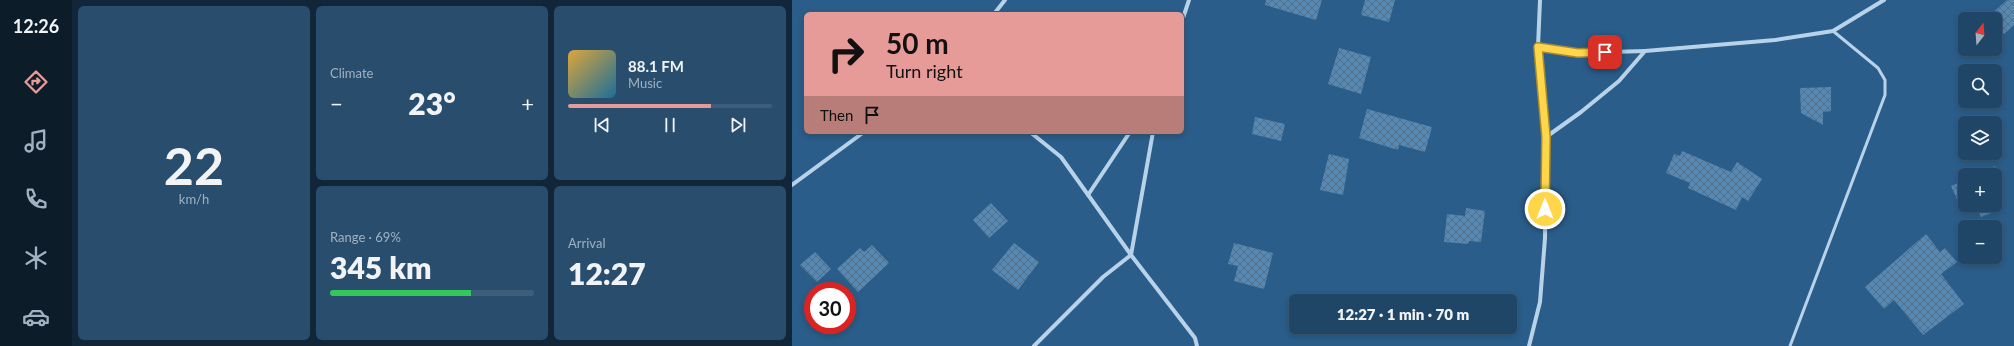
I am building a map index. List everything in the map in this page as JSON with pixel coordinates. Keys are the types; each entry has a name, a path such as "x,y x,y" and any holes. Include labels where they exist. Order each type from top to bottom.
{"street":[{"path":"996,12 1005,0"},
{"path":"1184,15 1189,0"},
{"path":"1529,346 1540,302 1545,238 1546,137 1538,47 1540,0"},
{"path":"1538,47 1578,53 1645,51 1775,40 1833,31 1884,0"},
{"path":"1546,137 1581,112 1619,81 1645,51"},
{"path":"792,185 861,134"},
{"path":"1032,134 1061,157 1131,255 1195,338 1197,346"},
{"path":"1088,195 1129,134"},
{"path":"1034,346 1103,277 1131,255 1153,134"}],"lane":[{"path":"1790,346 1885,95 1885,80 1878,68 1833,31"}],"building":[{"path":"1266,0 1322,0 1316,20 1265,5"},
{"path":"1365,0 1395,0 1389,22 1361,15"},
{"path":"2007,0 2014,0 2014,25 2004,34 2002,32 2002,12 1994,12"},
{"path":"1339,48 1371,57 1361,94 1328,84"},
{"path":"1831,87 1831,111 1823,112 1823,125 1801,113 1800,88"},
{"path":"1367,109 1432,127 1425,152 1399,145 1398,150 1359,138"},
{"path":"1255,117 1285,124 1281,141 1252,134"},
{"path":"1682,151 1731,172 1737,162 1762,179 1748,201 1742,197 1736,210 1688,188 1690,183 1666,173 1674,154 1680,156"},
{"path":"1329,154 1349,159 1343,195 1320,190"},
{"path":"1958,183 1958,202 1951,186"},
{"path":"991,203 1008,221 989,238 973,220"},
{"path":"1466,208 1485,211 1481,242 1469,241 1468,244 1444,242 1447,214 1465,216"},
{"path":"1979,212 1994,212 1981,217"},
{"path":"1926,234 1940,252 1945,248 1957,262 1941,274 1964,304 1923,335 1894,300 1884,309 1865,287"},
{"path":"1014,243 1039,262 1018,290 992,270"},
{"path":"1234,243 1273,253 1264,289 1234,281 1238,266 1228,264"},
{"path":"872,245 889,263 858,292 856,290 856,282 849,282 837,269 860,248 864,252"},
{"path":"815,252 831,269 817,282 800,265"}],"route":[{"path":"1545,209 1546,137 1538,47 1578,53 1605,52"}]}
